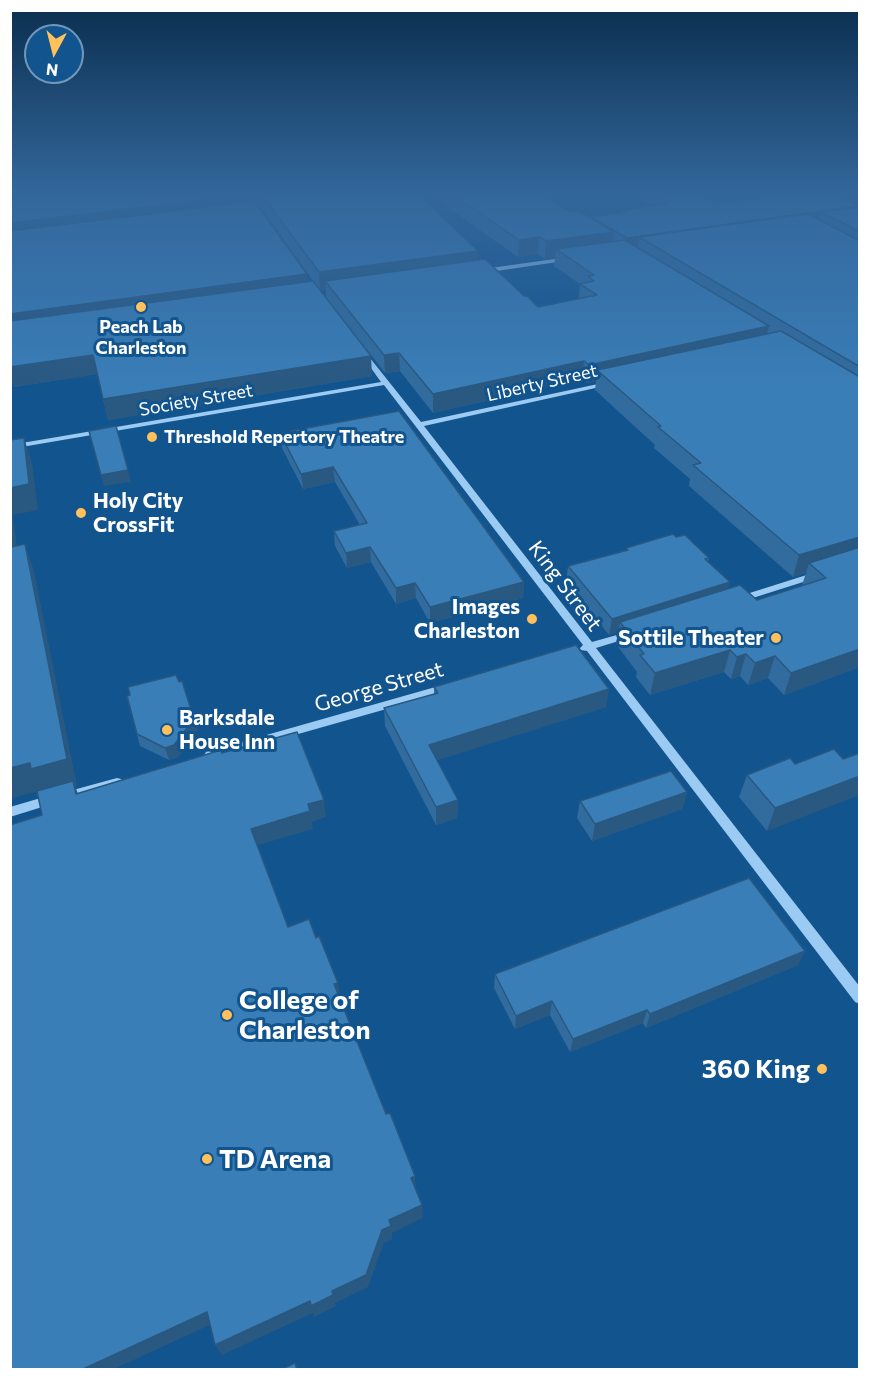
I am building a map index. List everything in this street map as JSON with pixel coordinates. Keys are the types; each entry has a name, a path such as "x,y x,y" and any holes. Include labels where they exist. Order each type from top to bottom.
{"street":[{"path":"471,272 563,259"},
{"name":"King Street","path":"358,346 860,998"},
{"name":"Liberty Street","path":"419,425 613,382"},
{"name":"Society Street","path":"10,447 386,383"},
{"path":"730,602 828,571"},
{"path":"569,653 641,631"},
{"name":"George Street","path":"198,759 461,684"},
{"path":"10,812 133,777"}],"building":[{"path":"10,259 296,259 307,274 10,314"},
{"path":"310,259 414,259 319,272"},
{"path":"485,259 538,307 597,295 580,284 594,281 588,276 594,275 571,259 657,259 769,326 589,365 584,361 433,394 399,353 384,355 325,281"},
{"path":"677,259 860,259 860,367"},
{"path":"313,281 371,356 103,399 93,355 10,367 10,321"},
{"path":"781,331 860,377 860,537 799,555 693,465 701,463 658,427 661,426 597,370"},
{"path":"399,411 524,582 430,607 415,583 396,588 370,547 346,553 334,531 367,523 333,467 301,474 280,433"},
{"path":"116,426 128,470 101,475 89,431"},
{"path":"24,438 29,484 10,488 10,440"},
{"path":"673,534 676,537 685,535 709,558 705,559 730,582 612,619 568,566 628,550 626,548"},
{"path":"25,544 67,759 31,769 30,763 10,768 10,546"},
{"path":"860,547 860,649 791,673 775,656 755,663 746,654 737,657 730,650 655,673 640,655 644,654 620,622 740,585 757,600 826,578 809,563"},
{"path":"576,645 609,689 429,745 458,800 436,807 384,708 438,693 434,687"},
{"path":"176,675 179,682 182,681 194,719 174,745 165,748 137,734 127,696 130,695 128,687"},
{"name":"College of Charleston","path":"297,732 324,800 308,804 310,811 251,829 288,927 309,919 316,938 319,936 338,983 334,984 386,1114 390,1113 415,1176 411,1178 422,1205 389,1220 391,1226 382,1230 366,1275 332,1291 333,1295 311,1306 310,1301 215,1345 207,1312 81,1370 10,1370 10,825 42,815 37,791 73,781 76,794 221,750 222,753"},
{"path":"834,749 843,759 860,753 860,776 775,808 747,775 790,758 795,764"},
{"path":"671,771 687,792 595,824 580,801"},
{"path":"749,878 805,951 650,1014 647,1010 573,1039 552,1001 516,1016 495,974"},
{"path":"295,1363 297,1370 280,1370"}],"place":[{"name":"Peach Lab Charleston","path":"141,307"},
{"name":"Threshold Repertory Theatre","path":"152,437"},
{"name":"Holy City CrossFit","path":"81,513"},
{"name":"Images Charleston","path":"532,619"},
{"name":"Sottile Theater","path":"776,638"},
{"name":"Barksdale House Inn","path":"167,730"},
{"name":"College of Charleston","path":"227,1015"},
{"name":"360 King","path":"822,1069"},
{"name":"TD Arena","path":"207,1159"}]}
